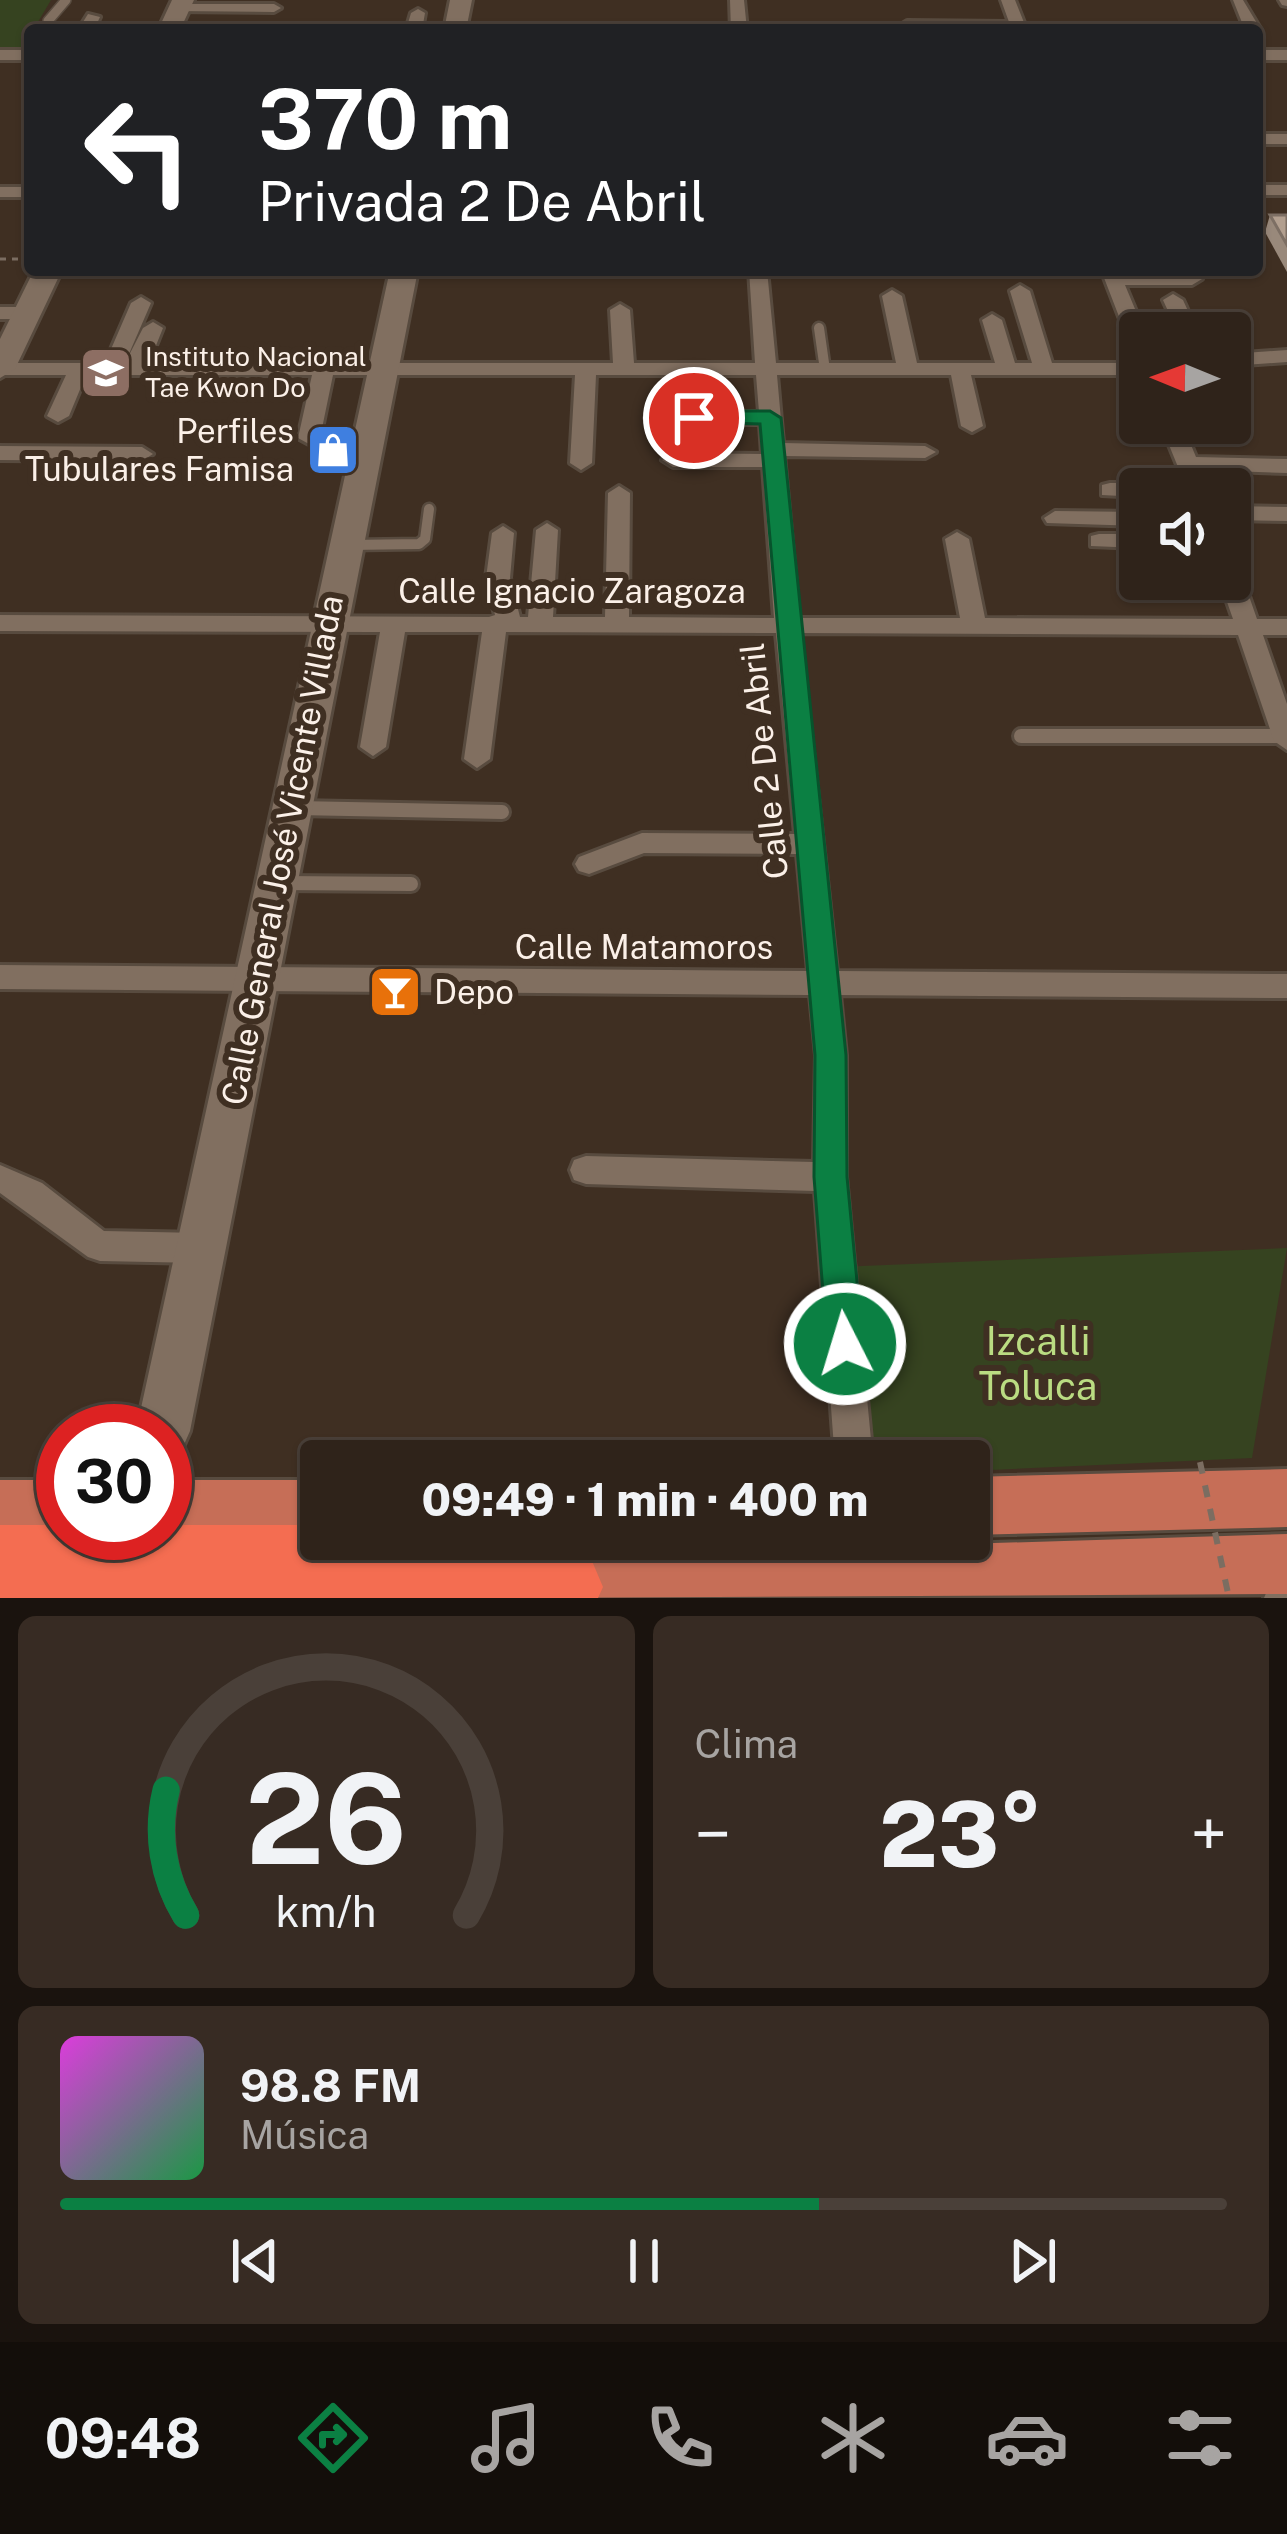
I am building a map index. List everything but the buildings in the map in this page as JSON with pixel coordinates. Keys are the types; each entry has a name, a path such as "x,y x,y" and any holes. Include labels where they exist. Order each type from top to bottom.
{"highway":[{"path":"192,1540 441,1564 566,1587"},
{"path":"0,1562 36,1556"}],"main road":[{"path":"0,369 12,321 44,276"},
{"name":"Calle General José Vicente Villada","path":"168,1404 403,276"},
{"path":"990,1505 1287,1498"},
{"path":"0,1509 36,1509"},
{"path":"192,1530 300,1512"},
{"path":"252,1598 1287,1564"}],"street":[{"path":"1238,3 1250,24"},
{"path":"181,4 274,8"},
{"path":"1263,56 1287,55"},
{"name":"Calle 2 De Abril","path":"758,276 787,624 831,1055 830,1177 852,1440"},
{"path":"1113,276 1127,312"},
{"path":"1144,276 1192,279"},
{"path":"1020,291 1044,370"},
{"path":"892,296 908,370"},
{"path":"1173,300 1178,312"},
{"path":"113,368 141,303"},
{"path":"620,310 624,370"},
{"path":"992,320 1006,370"},
{"path":"137,368 153,328"},
{"path":"1251,359 1287,356"},
{"path":"58,416 79,368"},
{"path":"0,369 1119,369"},
{"path":"310,438 324,369"},
{"path":"581,463 586,370"},
{"path":"959,370 972,426"},
{"path":"656,418 770,418"},
{"path":"1180,444 1190,468"},
{"path":"673,460 925,452"},
{"path":"0,453 142,454"},
{"path":"1188,464 1287,466"},
{"path":"1110,490 1119,490"},
{"path":"616,622 619,493"},
{"path":"1251,513 1287,514"},
{"path":"1054,518 1119,519"},
{"path":"540,623 547,530"},
{"path":"477,759 503,533"},
{"path":"958,538 974,626"},
{"path":"1099,541 1119,541"},
{"path":"492,623 498,578"},
{"path":"1238,600 1286,738"},
{"name":"Calle Ignacio Zaragoza","path":"0,622 1287,627"},
{"path":"373,747 394,624"},
{"path":"589,864 643,843 808,844"},
{"name":"Calle Matamoros","path":"0,977 1287,986"},
{"path":"586,1170 830,1177"},
{"path":"0,1179 46,1199 87,1240 100,1246 200,1248"}],"lane":[{"path":"48,21 66,0"},
{"path":"819,328 825,370"},
{"path":"345,545 419,544 425,539 429,509"},
{"path":"1021,736 1286,738"},
{"path":"292,807 502,812"},
{"path":"276,883 411,884"}],"path":[{"path":"1200,1462 1229,1598"}],"green space":[{"path":"0,0 51,0 37,24 24,24 22,49 0,49"},
{"name":"Izcalli Toluca","path":"1287,1248 1252,1458 990,1470 990,1440 868,1440 838,1267"}],"place":[{"name":"Instituto Nacional Tae Kwon Do","path":"106,373"},
{"name":"Perfiles Tubulares Famisa","path":"333,450"},
{"name":"Depo","path":"395,992"}],"route":[{"path":"694,418 770,418 831,1055 830,1177 845,1344"}]}
